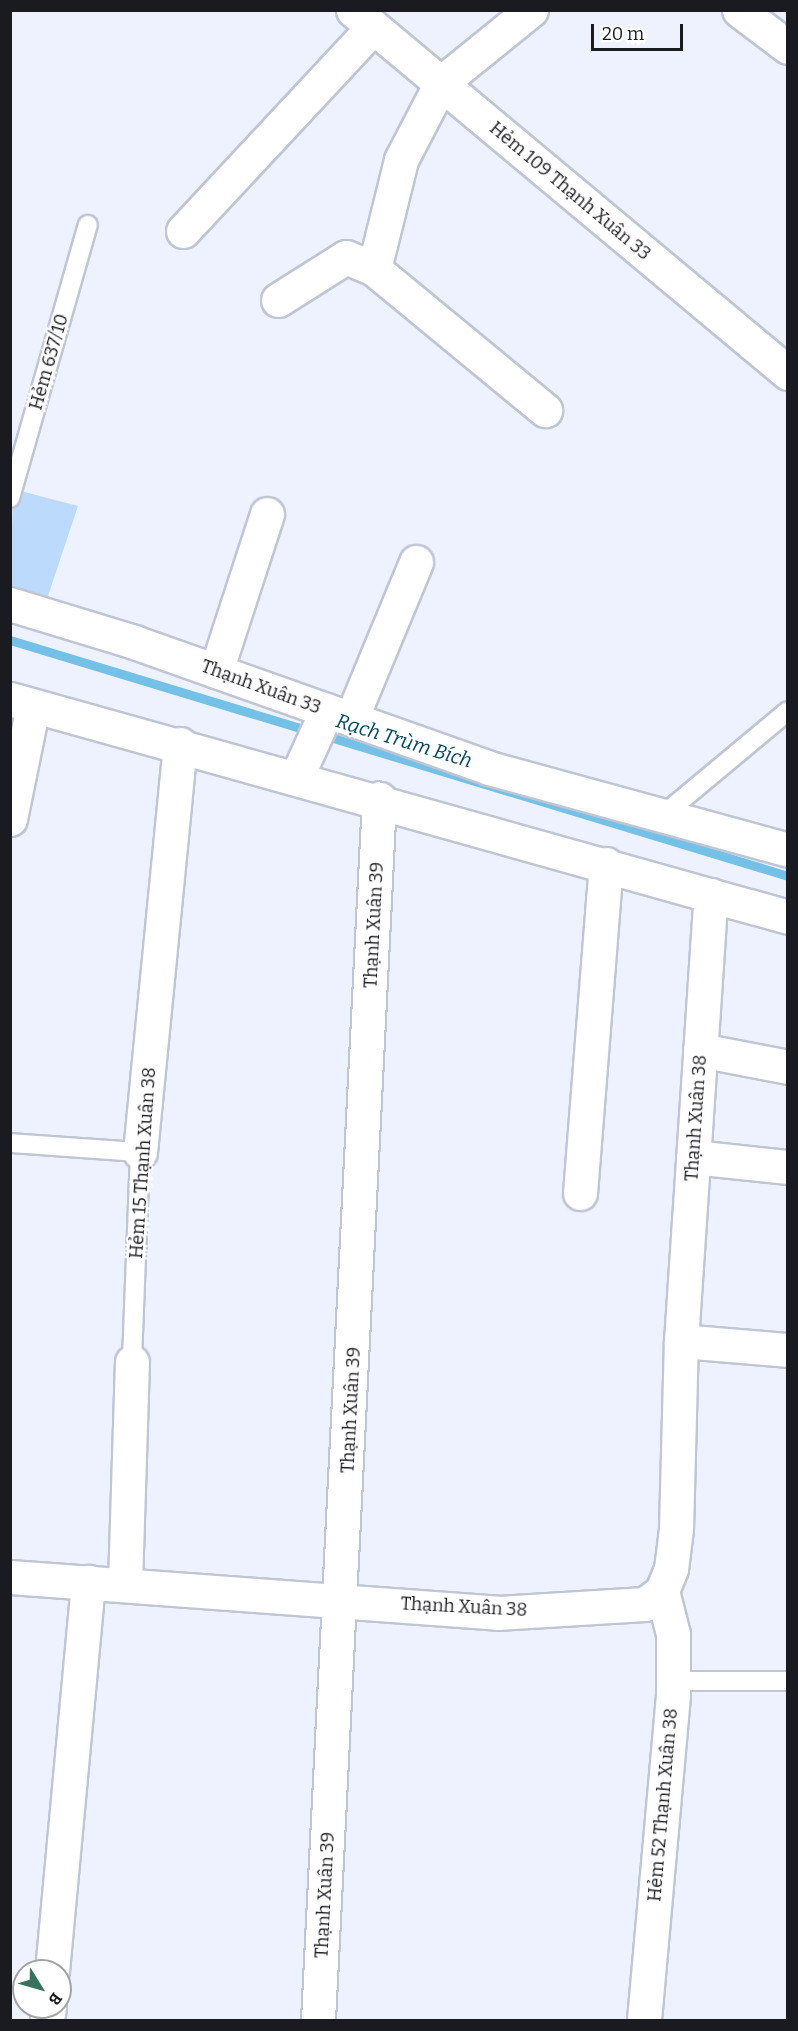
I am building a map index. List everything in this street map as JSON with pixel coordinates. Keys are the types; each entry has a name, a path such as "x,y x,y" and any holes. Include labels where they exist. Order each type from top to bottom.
{"street":[{"path":"374,269 401,160 441,83 531,10"},
{"path":"738,10 788,47"},
{"path":"183,231 363,19"},
{"name":"Hẻm 109 Thạnh Xuân 33","path":"363,19 788,373"},
{"path":"278,300 346,257 374,269 545,410"},
{"path":"216,671 267,514"},
{"path":"297,776 339,715 416,562"},
{"name":"Thạnh Xuân 33","path":"10,604 216,671 489,768 788,850"},
{"path":"10,819 22,703 297,776 788,917"},
{"name":"Hẻm 15 Thạnh Xuân 38","path":"140,1152 180,744"},
{"name":"Thạnh Xuân 39","path":"318,2020 342,1599 379,800"},
{"path":"580,1193 606,864"},
{"name":"Thạnh Xuân 38","path":"10,1577 342,1599 498,1612 645,1604 662,1591 671,1569 676,1529 681,1341 711,895"},
{"path":"700,1050 788,1067"},
{"path":"693,1157 788,1167"},
{"path":"681,1341 788,1350"},
{"name":"Hẻm 15 Thạnh Xuân 38","path":"125,1584 132,1362"},
{"path":"53,1959 88,1582"},
{"name":"Hẻm 52 Thạnh Xuân 38","path":"644,2020 672,1681 673,1634 662,1591"}],"lane":[{"name":"Hẻm 637/10","path":"10,498 88,225"},
{"path":"662,816 788,711"},
{"path":"10,1143 140,1152"},
{"name":"Hẻm 15 Thạnh Xuân 38","path":"132,1362 140,1152"},
{"path":"672,1681 788,1680"}],"building":[{"path":"13,489 78,506 42,614 10,604"}],"waterway":[{"name":"Rạch Trùm Bích","path":"10,640 788,876"}]}
